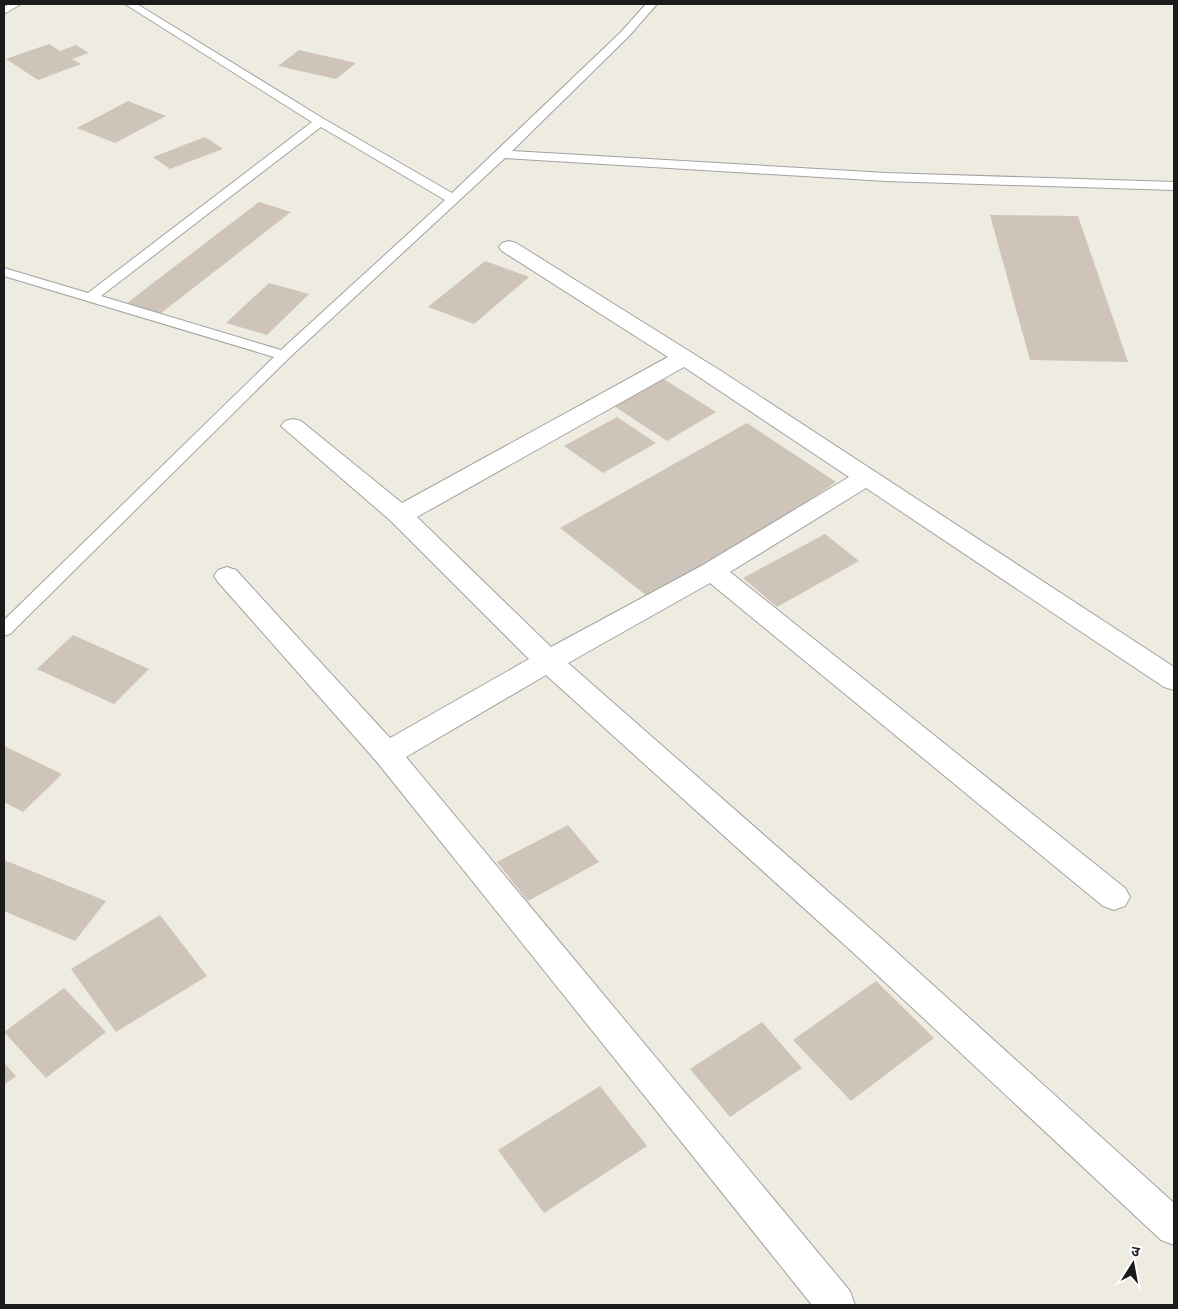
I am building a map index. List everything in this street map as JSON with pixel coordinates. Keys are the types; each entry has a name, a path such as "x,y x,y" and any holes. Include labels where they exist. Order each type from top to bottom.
{"street":[{"path":"510,247 684,358 1174,680"},
{"path":"400,515 684,358"},
{"path":"293,426 400,515 548,661 870,948 1174,1227"},
{"path":"387,754 548,661 712,571 866,477"},
{"path":"712,571 1114,897"},
{"path":"227,576 387,754 836,1305"}],"lane":[{"path":"4,11 16,4"},
{"path":"130,4 320,122 454,200"},
{"path":"4,630 284,355 502,154 625,34 652,4"},
{"path":"90,298 320,122"},
{"path":"502,154 886,176 1174,186"},
{"path":"4,272 284,355"}],"building":[{"path":"49,44 60,51 76,45 89,53 72,59 81,64 38,80 6,59"},
{"path":"299,50 356,63 336,79 278,66"},
{"path":"128,101 166,116 115,143 77,128"},
{"path":"205,137 223,149 170,169 153,157"},
{"path":"259,202 291,212 160,314 127,303"},
{"path":"990,215 1078,216 1128,362 1030,360"},
{"path":"485,261 529,277 474,324 428,307"},
{"path":"269,283 309,294 267,335 226,323"},
{"path":"659,376 716,412 667,441 611,404"},
{"path":"617,417 656,443 603,473 564,446"},
{"path":"747,423 836,482 708,569 647,596 560,528"},
{"path":"825,534 859,561 777,607 743,578"},
{"path":"73,635 149,669 114,704 37,669"},
{"path":"4,746 62,774 23,812 4,802"},
{"path":"568,825 599,862 528,901 497,862"},
{"path":"4,860 106,901 75,941 4,911"},
{"path":"160,915 207,976 116,1032 71,969"},
{"path":"876,981 934,1038 851,1101 793,1040"},
{"path":"64,988 106,1032 46,1078 4,1032"},
{"path":"762,1022 802,1068 730,1117 690,1069"},
{"path":"4,1063 16,1076 4,1085"},
{"path":"600,1086 647,1146 544,1213 498,1150"}]}
